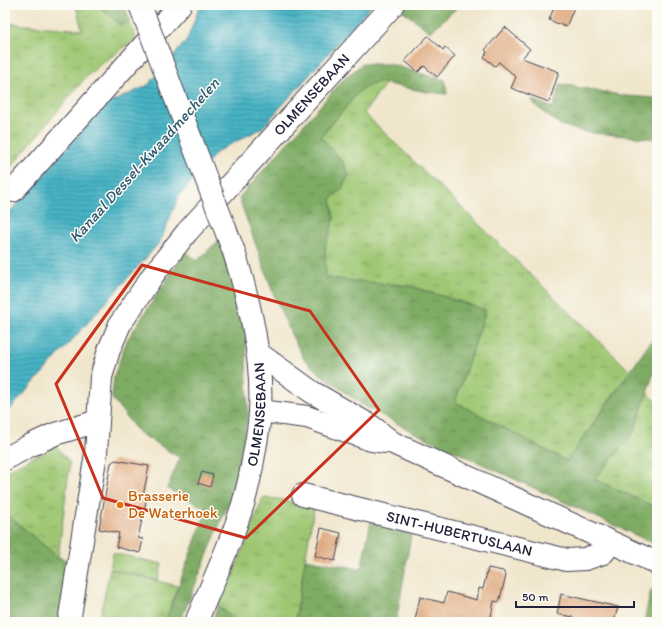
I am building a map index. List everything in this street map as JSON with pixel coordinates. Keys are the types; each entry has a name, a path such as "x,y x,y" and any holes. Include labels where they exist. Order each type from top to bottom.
{"street":[{"name":"OLMENSEBAAN","path":"140,5 234,252 244,284 255,332 258,353 260,411 251,473 240,515 196,622"},
{"path":"13,191 180,5"},
{"name":"OLMENSEBAAN","path":"69,622 96,453 101,377 109,350 120,324 153,275 187,232 393,5"},
{"path":"258,353 312,392 371,426 393,443 657,563"},
{"path":"260,411 306,417 371,440 393,443"},
{"path":"5,459 55,434 98,421"},
{"name":"SINT-HUBERTUSLAAN","path":"303,495 567,560 585,559 603,553 611,543"}],"highlighted area":[{"path":"142,265 310,311 379,410 246,538 103,498 56,384"}],"green space":[{"path":"76,5 98,5 120,25 130,21 136,39 102,63 85,78 10,168 5,162 5,23 82,30"},
{"path":"98,5 124,5 130,21 120,25"},
{"path":"407,5 460,5 430,32 402,10"},
{"path":"362,64 390,64 445,80 447,94 427,92 378,82 361,89 321,137 343,162 349,175 341,190 331,199 334,219 325,247 326,278 410,286 486,310 455,402 567,461 657,333 657,370 653,375 633,434 594,479 657,508 657,545 413,432 361,404 319,373 304,359 275,298 239,198 342,81"},
{"path":"378,82 386,83 364,113 630,371 567,461 455,402 486,310 410,286 326,278 325,247 334,219 331,199 341,190 321,137 361,89"},
{"path":"560,84 626,96 657,98 657,139 584,132 561,125 536,106 531,99 553,108"},
{"path":"219,240 245,318 248,416 232,494 180,622 165,622 207,509 167,488 180,458 138,432 112,398 114,376 127,340 186,251 197,261"},
{"path":"647,392 657,402 657,508 594,479 633,434"},
{"path":"55,445 70,463 58,557 5,513 5,474 7,471"},
{"path":"263,498 278,499 314,507 295,622 238,622 218,606 240,558"},
{"path":"5,513 58,557 70,562 60,622 5,622"},
{"path":"371,521 412,530 396,622 295,622 305,559 361,569"},
{"path":"113,553 162,564 158,580 110,569"},
{"path":"110,569 178,586 165,622 99,622"},
{"path":"651,590 657,592 657,622 644,622"},
{"path":"218,606 238,622 212,622"}],"water":[{"name":"Kanaal Dessel-Kwaadmechelen","path":"200,5 372,5 262,128 218,151 179,196 160,242 5,415 5,217 104,106 148,85 187,40"}],"building":[{"path":"555,5 575,5 566,27 549,20"},
{"path":"505,27 530,49 522,58 559,72 549,102 511,88 516,77 499,62 495,66 484,57 487,52 485,50"},
{"path":"428,36 443,50 445,47 455,56 437,77 424,66 418,72 405,61"},
{"path":"115,460 149,466 143,496 147,497 138,538 143,539 140,553 116,547 119,533 99,529 111,463"},
{"path":"202,472 213,475 210,487 198,483"},
{"path":"321,528 341,533 335,561 315,556"},
{"path":"488,568 503,571 506,576 499,602 494,601 490,622 424,622 415,620 420,597 444,603 447,592 477,600 479,588 483,589"},
{"path":"561,594 618,607 614,622 572,622 573,617 557,614"}],"place":[{"name":"Brasserie De Waterhoek","path":"120,505"}]}
